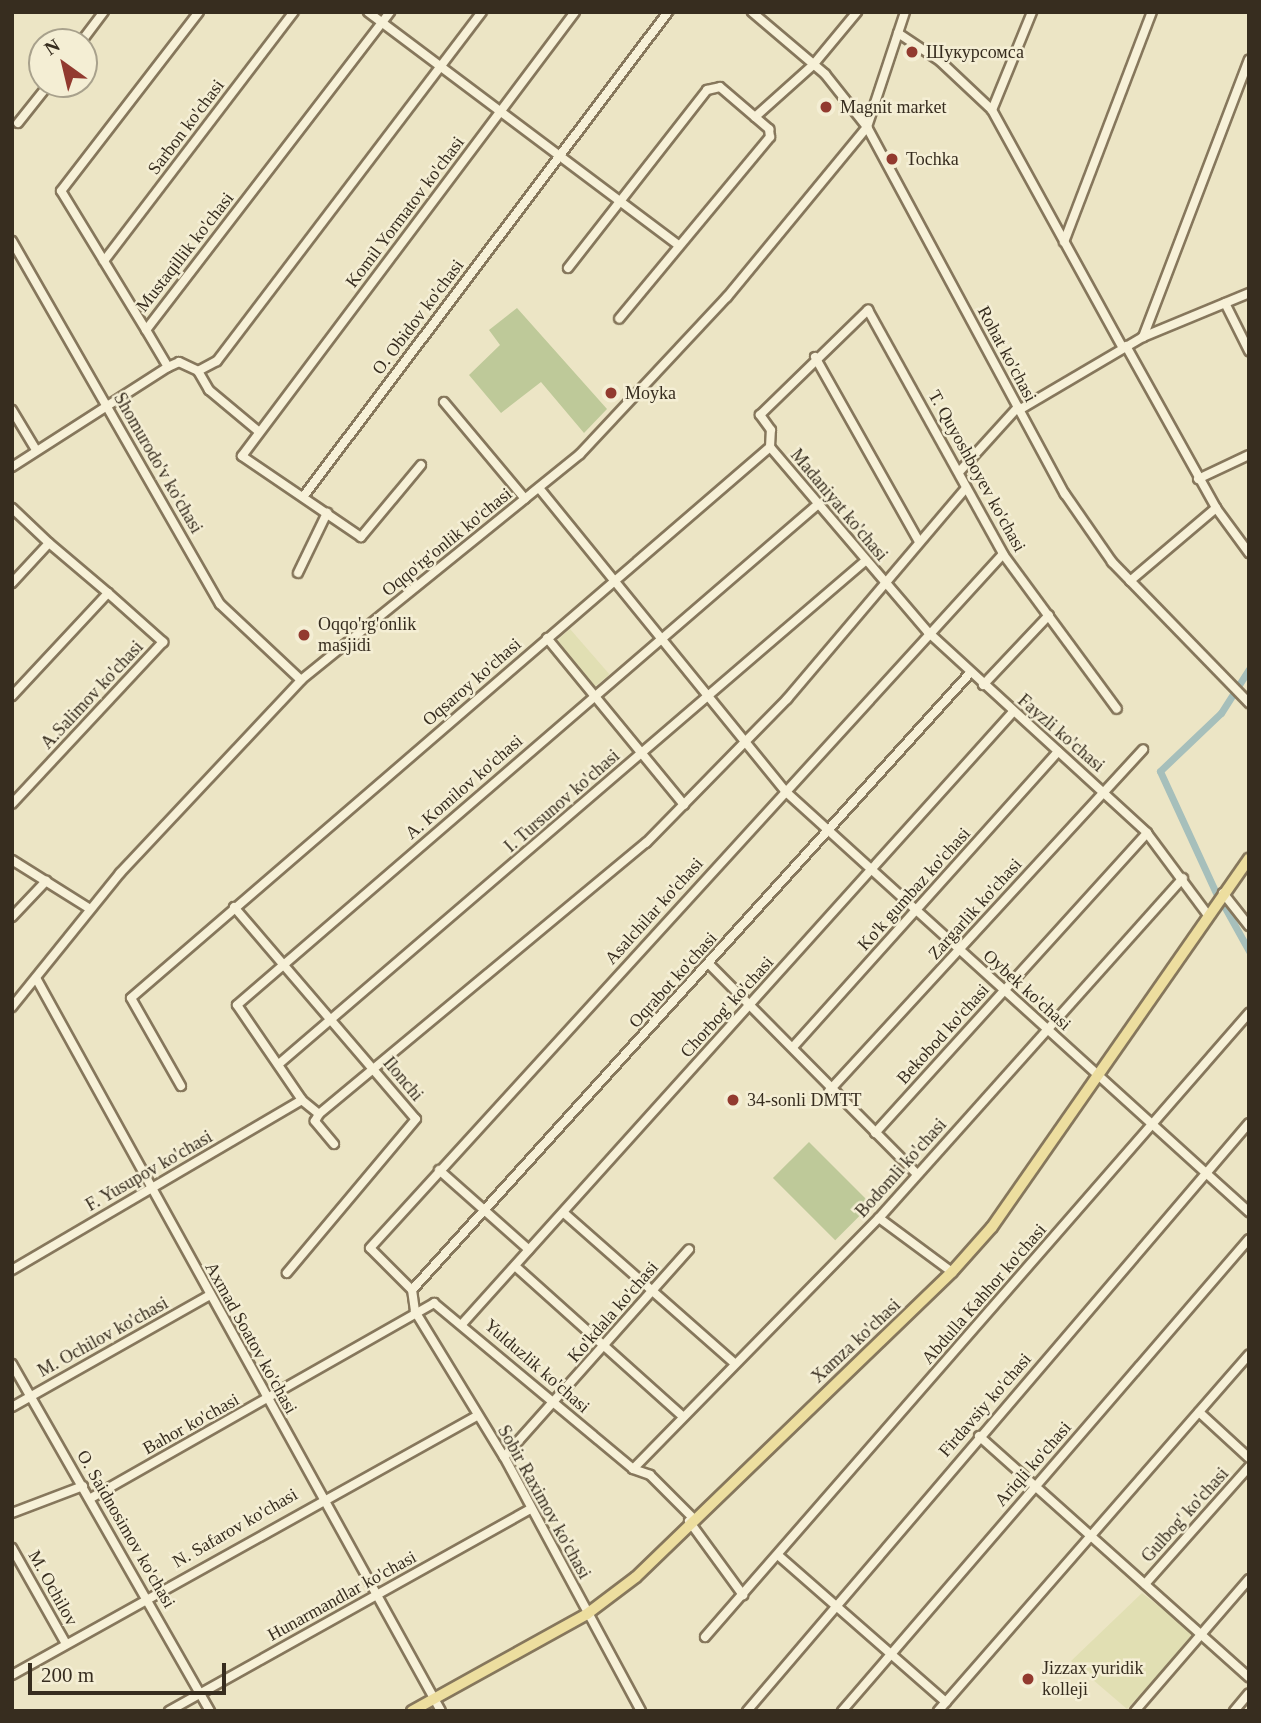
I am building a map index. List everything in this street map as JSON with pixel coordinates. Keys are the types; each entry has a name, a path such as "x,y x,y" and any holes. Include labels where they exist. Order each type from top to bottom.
{"main road":[{"name":"Xamza ko'chasi","path":"412,1711 587,1614 636,1577 690,1519 952,1272 992,1227 1249,859"}],"street":[{"path":"92,28 104,12"},
{"path":"146,330 61,191 199,12"},
{"name":"Sarbon ko'chasi","path":"104,261 294,12"},
{"path":"368,12 678,245"},
{"name":"Mustaqillik ko'chasi","path":"168,367 146,330 390,12"},
{"path":"198,371 217,360 482,12"},
{"name":"Komil Yormatov ko'chasi","path":"303,496 242,456 258,431 575,12"},
{"name":"O. Obidov ko'chasi","path":"303,496 668,12"},
{"name":"Rohat ko'chasi","path":"752,12 813,65 867,127 1065,494 1130,581 1247,697"},
{"path":"755,117 813,65 857,12"},
{"path":"867,127 905,12"},
{"path":"992,110 1032,12"},
{"path":"1064,242 1152,12"},
{"path":"898,33 940,61 992,110 1198,478 1249,553"},
{"path":"1143,337 1249,60"},
{"path":"568,268 706,90 720,88 755,117 770,137 619,319"},
{"path":"18,124 38,98"},
{"name":"Oqqo'rg'onlik ko'chasi","path":"12,1007 90,909 301,680 539,488 727,297 867,127"},
{"name":"Shomurodo'v ko'chasi","path":"12,241 220,604 301,680"},
{"path":"960,472 1018,409 1143,337 1249,293"},
{"path":"1225,303 1249,351"},
{"name":"T. Quyoshboyev ko'chasi","path":"815,357 868,310 1003,554 1117,709"},
{"path":"769,447 771,429 760,415 815,357 918,541"},
{"path":"12,467 179,362 198,371 209,390 258,431"},
{"path":"444,402 525,499"},
{"path":"12,410 36,450"},
{"name":"Madaniyat ko'chasi","path":"769,447 883,584"},
{"name":"Oqsaroy ko'chasi","path":"181,1086 131,998 616,576 769,447"},
{"path":"1198,478 1249,455"},
{"path":"303,496 361,537 421,465"},
{"name":"Oybek ko'chasi","path":"539,488 616,576 785,791 1004,989 1149,1125 1249,1212"},
{"path":"334,1144 316,1121 319,1114 684,805 965,489"},
{"name":"A. Komilov ko'chasi","path":"319,1114 302,1100 280,1063 237,1005 817,505"},
{"path":"12,508 108,593 12,696"},
{"path":"1130,581 1216,508"},
{"path":"298,573 327,513"},
{"path":"12,583 49,543"},
{"name":"Asalchilar ko'chasi","path":"412,1290 370,1248 928,632 1003,554"},
{"name":"I. Tursunov ko'chasi","path":"280,1063 865,561"},
{"name":"Fayzli ko'chasi","path":"883,584 970,673 1104,791 1147,833 1208,915"},
{"name":"A.Salimov ko'chasi","path":"12,804 163,642 108,593"},
{"path":"983,685 1049,615"},
{"path":"547,638 684,805"},
{"name":"Oqrabot ko'chasi","path":"412,1290 970,673"},
{"name":"Chorbog' ko'chasi","path":"463,1323 873,871 1013,712"},
{"name":"Zargarlik ko'chasi","path":"830,1091 1143,749"},
{"name":"Ko'k gumbaz ko'chasi","path":"793,1047 1058,752"},
{"name":"Bekobod ko'chasi","path":"875,1133 1147,833"},
{"path":"12,860 90,909"},
{"name":"Bodomli ko'chasi","path":"633,1469 733,1362 879,1219 1183,878"},
{"path":"12,917 46,881"},
{"path":"1223,893 1249,926"},
{"name":"Ilonchi","path":"234,906 416,1119 287,1273"},
{"path":"709,964 793,1047 830,1091 917,1174"},
{"name":"Axmad Soatov ko'chasi","path":"36,978 149,1188 441,1711"},
{"name":"Abdulla Kahhor ko'chasi","path":"705,1637 779,1556 1149,1125 1249,1013"},
{"name":"F. Yusupov ko'chasi","path":"12,1270 302,1100"},
{"name":"Firdavsiy ko'chasi","path":"746,1709 1249,1123"},
{"path":"439,1170 529,1250"},
{"path":"564,1213 733,1362"},
{"path":"879,1219 952,1272"},
{"name":"Ariqli ko'chasi","path":"842,1711 1249,1239"},
{"name":"Ko'kdala ko'chasi","path":"504,1457 689,1249"},
{"path":"515,1266 682,1416"},
{"path":"412,1290 415,1311"},
{"name":"M. Ochilov ko'chasi","path":"12,1407 210,1295"},
{"name":"Yulduzlik ko'chasi","path":"415,1311 434,1303 463,1323 633,1469 650,1475 690,1519 743,1595"},
{"name":"Bahor ko'chasi","path":"91,1498 267,1399 415,1311"},
{"name":"Sobir Raximov ko'chasi","path":"415,1311 504,1457 641,1711"},
{"path":"938,1711 1249,1354"},
{"name":"O. Saidnosimov ko'chasi","path":"12,1364 91,1498 210,1711"},
{"path":"1199,1412 1249,1458"},
{"name":"N. Safarov ko'chasi","path":"12,1675 322,1497 477,1416"},
{"path":"979,1436 1249,1677"},
{"name":"Gulbog' ko'chasi","path":"1145,1584 1249,1467"},
{"path":"12,1513 83,1486"},
{"name":"Hunarmandlar ko'chasi","path":"169,1711 531,1509"},
{"name":"M. Ochilov","path":"12,1548 66,1644"},
{"path":"779,1556 946,1702"},
{"path":"1135,1711 1249,1580"},
{"path":"1234,1711 1249,1693"}],"shaded area":[{"path":"570,629 609,674 595,687 556,641"},
{"path":"1142,1593 1195,1634 1127,1709 1071,1661"}],"green space":[{"path":"517,308 607,409 584,433 541,382 501,413 469,375 500,345 489,330"},
{"path":"809,1142 871,1204 835,1240 773,1178"}],"waterway":[{"path":"1216,893 1160,771 1221,713 1249,669"},
{"path":"1223,904 1249,951"}],"place":[{"name":"Шукурсомса","path":"912,52"},
{"name":"Magnit market","path":"826,107"},
{"name":"Tochka","path":"892,159"},
{"name":"Moyka","path":"611,393"},
{"name":"Oqqo'rg'onlik masjidi","path":"304,635"},
{"name":"34-sonli DMTT","path":"733,1100"},
{"name":"Jizzax yuridik kolleji","path":"1028,1679"}]}
